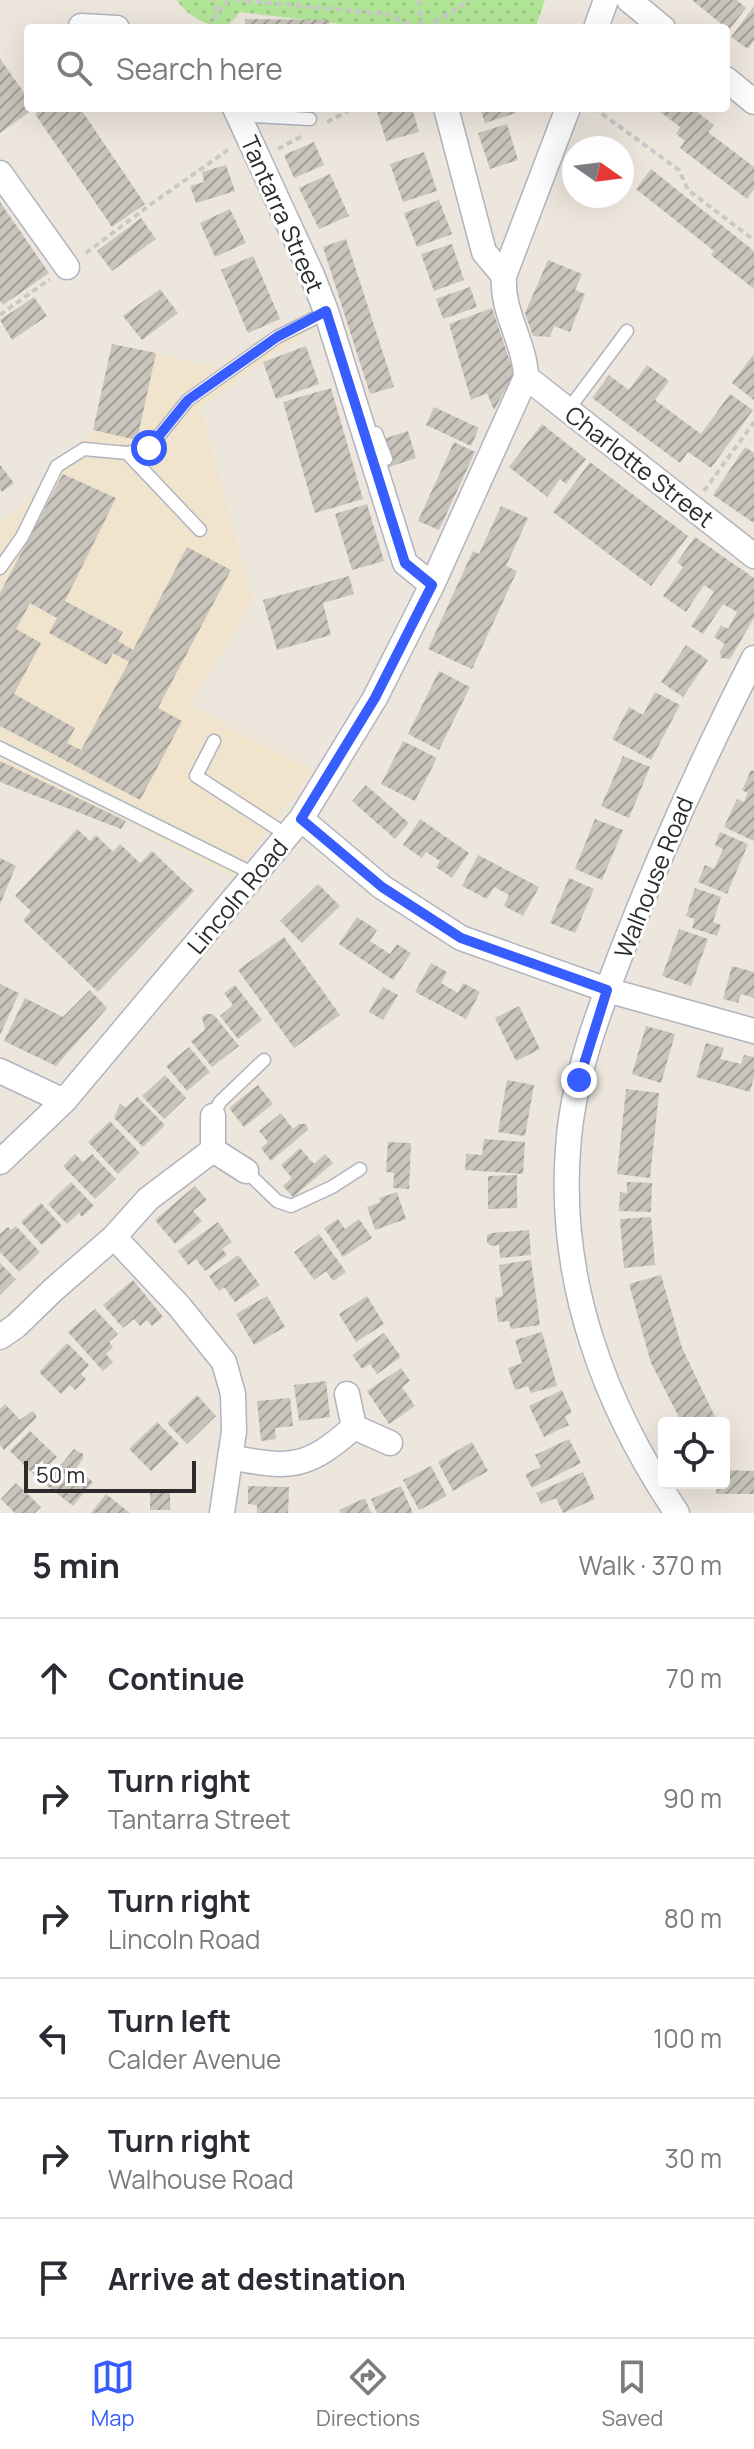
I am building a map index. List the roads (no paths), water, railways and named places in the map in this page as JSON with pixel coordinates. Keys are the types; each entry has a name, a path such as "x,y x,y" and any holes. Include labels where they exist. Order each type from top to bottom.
{"street":[{"path":"597,24 606,0"},
{"path":"629,0 658,24"},
{"path":"730,82 754,102"},
{"path":"447,112 484,252 504,276"},
{"path":"526,377 525,360 503,294 504,276 566,112"},
{"name":"Tantarra Street","path":"240,120 326,311 405,563 432,585"},
{"path":"0,173 67,267"},
{"name":"Charlotte Street","path":"526,377 754,556"},
{"name":"Lincoln Road","path":"0,1162 64,1101 294,827 375,698 432,585 526,377"},
{"name":"Walhouse Road","path":"677,1513 632,1440 597,1362 581,1305 569,1238 568,1144 579,1080 607,990 679,809 754,658"},
{"path":"294,827 461,938 607,990 754,1031"},
{"path":"0,1071 64,1101"},
{"path":"213,1116 213,1150"},
{"path":"213,1150 246,1171"},
{"path":"0,1337 114,1237 148,1199 213,1150"},
{"path":"114,1237 179,1306 224,1362 233,1394 234,1431 222,1513"},
{"path":"347,1394 354,1427"},
{"path":"230,1457 270,1465 307,1461 332,1447 354,1427"},
{"path":"354,1427 390,1443"}],"lane":[{"path":"240,120 310,119"},
{"path":"0,568 22,537 57,466 84,449 127,453 149,448 188,400 277,337 326,311 386,459"},
{"path":"568,410 627,331"},
{"path":"127,453 200,530"},
{"path":"214,741 196,776 294,827"},
{"path":"0,748 254,874"},
{"path":"213,1116 220,1102 264,1060"},
{"path":"246,1171 277,1201 291,1206 332,1187 360,1169"}]}
